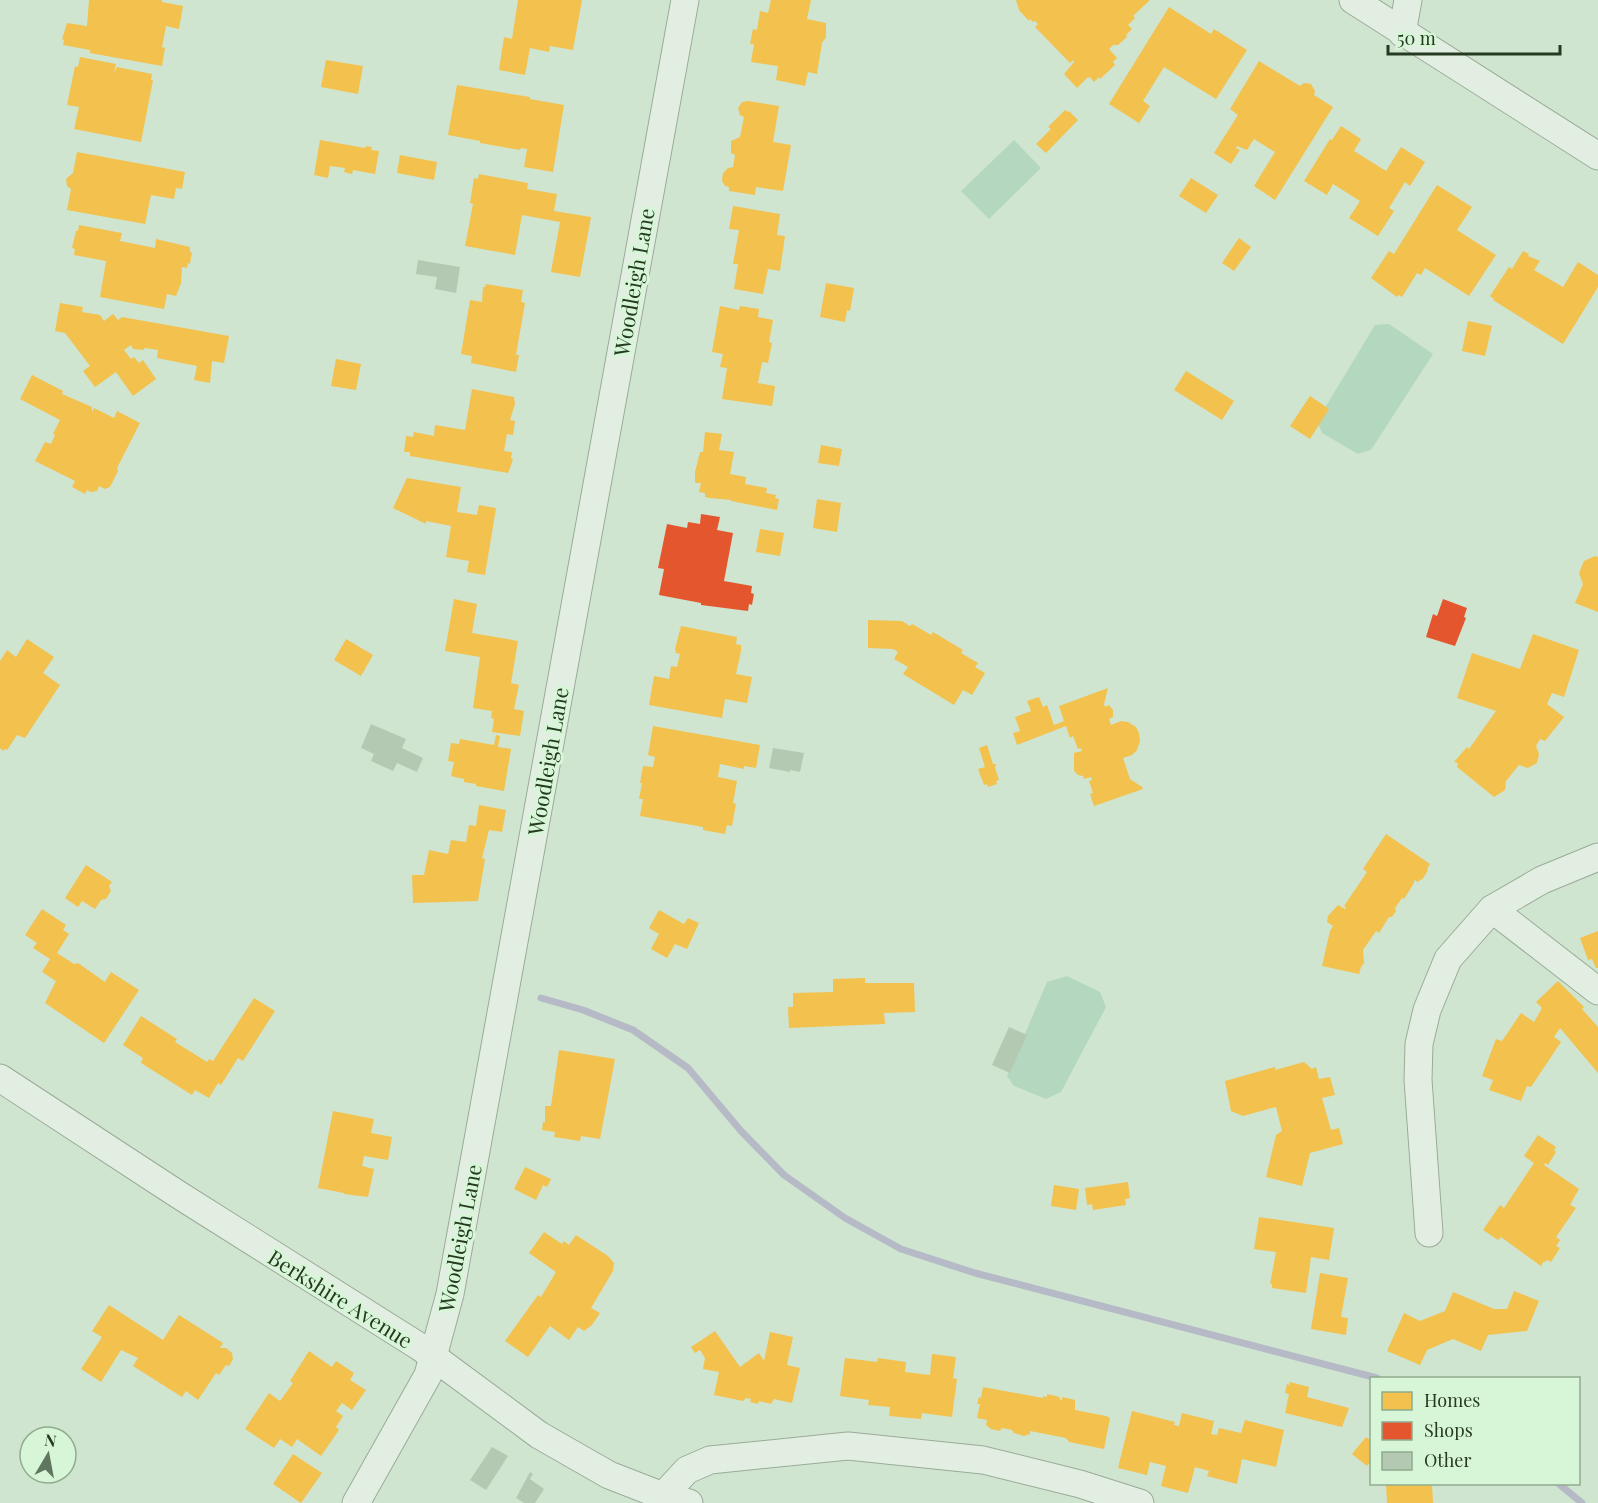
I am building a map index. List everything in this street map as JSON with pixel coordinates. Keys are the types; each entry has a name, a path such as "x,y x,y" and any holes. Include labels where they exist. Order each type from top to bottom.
{"street":[{"name":"Woodleigh Lane","path":"356,1503 428,1375 450,1294 684,0"},
{"path":"1353,0 1598,156"},
{"path":"1402,33 1408,0"},
{"path":"1429,1233 1418,1080 1419,1044 1427,1010 1448,959 1492,909 1542,880 1598,857"},
{"path":"1492,909 1598,991"},
{"name":"Berkshire Avenue","path":"0,1078 169,1189 434,1357 539,1435 609,1475 663,1496 689,1503"},
{"path":"663,1496 687,1470 710,1460 848,1446 983,1460 1080,1484 1140,1503"}],"green space":[{"path":"1014,140 1041,168 989,219 961,191"},
{"path":"1389,324 1433,354 1371,450 1358,454 1322,433 1317,421 1375,325"},
{"path":"1067,976 1100,992 1106,1007 1061,1092 1046,1099 1014,1086 1007,1076 1047,982"}],"building: Homes":[{"path":"89,0 162,0 162,2 183,6 179,29 166,26 162,47 165,48 162,66 90,53 90,50 63,45 64,40 62,39 67,23 87,26"},
{"path":"518,0 582,0 573,50 550,46 549,52 530,48 525,75 499,70 504,37 512,39"},
{"path":"771,0 811,0 807,19 826,23 826,37 822,43 817,74 808,72 805,86 776,80 778,66 751,62 754,44 750,44 753,29 757,30 760,11 768,13"},
{"path":"1016,0 1150,0 1133,16 1135,18 1128,25 1132,29 1126,35 1127,37 1109,49 1117,58 1113,62 1115,65 1100,79 1099,77 1094,82 1090,77 1087,78 1077,88 1064,74 1074,62 1073,60 1070,63 1035,27 1038,24 1030,19 1029,21 1019,10"},
{"path":"1169,7 1211,34 1214,29 1247,50 1216,99 1164,67 1143,101 1150,106 1139,123 1109,104"},
{"path":"80,57 116,64 114,73 117,67 152,74 151,80 153,80 141,142 74,129 79,107 67,105 75,66 78,67"},
{"path":"326,60 363,66 358,94 321,87"},
{"path":"1259,61 1300,86 1304,83 1311,84 1315,91 1314,95 1333,107 1275,200 1254,186 1275,152 1254,139 1247,150 1237,146 1236,148 1240,150 1231,164 1214,153 1238,115 1230,109"},
{"path":"457,85 564,105 553,172 524,167 527,149 521,148 520,150 480,143 480,141 448,135"},
{"path":"742,102 779,106 773,142 791,145 783,191 756,187 755,195 729,191 729,187 725,186 722,181 723,173 733,167 735,155 731,153 731,141 740,137 744,117 740,115 738,108"},
{"path":"1065,110 1078,120 1046,153 1036,144 1051,129 1048,127"},
{"path":"1341,126 1361,139 1354,151 1386,171 1401,147 1425,162 1410,186 1405,182 1389,208 1394,211 1378,236 1349,218 1360,201 1333,184 1327,195 1304,181 1330,139 1332,140"},
{"path":"320,140 365,148 366,146 372,147 371,150 379,151 375,174 353,170 352,174 344,172 345,168 330,166 328,178 314,175"},
{"path":"77,152 185,172 182,189 176,188 174,199 151,195 145,224 67,210 71,189 67,186 66,179 73,173"},
{"path":"400,155 437,162 434,180 397,173"},
{"path":"479,174 528,183 527,189 557,194 554,211 591,217 580,277 551,272 560,222 522,215 515,255 465,246 473,204 470,203 474,178 478,179"},
{"path":"1191,178 1218,195 1206,213 1179,196"},
{"path":"1437,185 1472,207 1457,230 1496,255 1469,296 1425,268 1421,275 1417,273 1402,297 1399,295 1397,297 1371,278 1389,251 1394,254"},
{"path":"733,206 780,214 777,235 785,236 780,271 768,269 763,294 734,289 738,264 733,264 739,230 729,229"},
{"path":"79,225 122,233 120,241 155,248 156,239 190,247 190,252 192,252 190,264 188,263 187,268 182,267 181,283 176,296 167,294 164,309 100,297 106,261 74,255 75,249 72,248"},
{"path":"1239,238 1251,247 1234,271 1222,263"},
{"path":"1523,251 1540,261 1534,270 1563,287 1578,262 1598,275 1598,287 1563,344 1490,296 1509,267 1512,269"},
{"path":"826,283 854,288 850,311 847,310 845,322 820,317"},
{"path":"486,284 523,290 521,302 525,303 516,355 519,355 516,372 471,363 472,356 461,354 470,300 482,302 483,287"},
{"path":"60,303 83,307 82,312 100,315 104,321 113,314 118,320 122,317 229,336 224,363 212,361 210,383 194,380 197,366 157,358 158,350 133,349 131,345 124,350 131,359 134,357 139,363 143,360 156,379 133,396 116,372 95,387 83,371 90,366 65,333 55,331"},
{"path":"720,306 739,310 740,306 759,309 758,317 773,320 768,363 762,362 758,383 775,386 772,406 722,399 727,368 720,367 723,354 712,352"},
{"path":"1468,321 1492,326 1485,356 1462,351"},
{"path":"336,359 361,364 356,390 331,386"},
{"path":"1186,371 1234,401 1222,420 1174,390"},
{"path":"32,375 63,391 62,394 92,407 92,412 94,408 114,418 117,411 140,423 110,487 105,489 99,486 97,491 87,490 85,494 72,487 75,481 35,461 45,442 51,444 60,420 20,399"},
{"path":"472,389 514,397 515,404 510,420 515,421 513,435 507,434 504,451 512,452 513,460 508,473 410,456 410,452 404,452 406,436 413,437 414,432 434,436 435,425 465,430"},
{"path":"1310,396 1329,409 1310,439 1290,426"},
{"path":"705,432 722,434 719,450 734,452 730,474 746,477 745,484 767,488 766,493 776,495 775,498 779,499 777,510 705,497 705,493 699,492 701,483 695,483 695,472 700,452 703,452"},
{"path":"821,445 842,449 839,466 818,463"},
{"path":"407,478 461,487 457,512 477,515 479,505 496,508 485,575 467,572 469,561 446,557 451,526 426,521 426,524 393,508"},
{"path":"817,499 841,503 837,532 813,528"},
{"path":"760,529 784,533 780,556 756,552"},
{"path":"1598,557 1598,612 1575,603 1583,584 1579,573 1584,561"},
{"path":"454,599 477,604 472,633 518,641 511,683 519,685 514,709 524,711 520,736 492,732 494,719 491,718 492,711 473,708 480,657 445,651"},
{"path":"868,620 902,621 931,635 933,632 963,650 961,653 978,663 975,667 985,673 972,695 963,690 954,705 903,674 908,667 894,659 898,652 893,649 868,648"},
{"path":"681,626 737,637 736,644 741,645 741,651 736,674 752,677 747,703 725,699 722,718 649,705 654,676 669,679 671,666 677,667 680,654 676,653 675,649"},
{"path":"1533,634 1579,650 1564,697 1552,693 1547,704 1564,717 1545,741 1540,739 1536,746 1539,754 1537,763 1528,768 1519,765 1506,781 1505,790 1494,797 1457,767 1458,763 1454,762 1467,747 1469,749 1496,711 1457,698 1472,653 1520,669"},
{"path":"27,639 54,657 43,673 60,685 25,738 17,735 7,750 3,751 0,748 0,661 7,650 16,657"},
{"path":"346,639 373,655 361,676 334,660"},
{"path":"1108,688 1104,704 1105,707 1109,705 1113,710 1113,717 1109,719 1111,725 1121,721 1128,722 1136,727 1139,733 1140,741 1137,750 1132,755 1123,758 1130,779 1143,789 1094,806 1090,794 1093,793 1089,781 1092,780 1091,777 1084,779 1074,771 1074,753 1082,751 1081,748 1078,749 1073,736 1070,738 1066,726 1017,745 1013,733 1020,731 1015,717 1031,711 1027,701 1039,697 1043,707 1047,705 1054,725 1064,721 1059,706"},
{"path":"653,726 760,745 756,768 744,766 744,769 720,764 718,777 737,781 732,826 727,825 725,834 703,830 703,827 640,816 643,799 639,799 643,766 653,767 655,757 648,755"},
{"path":"496,735 500,736 498,747 511,749 504,791 476,786 476,784 464,782 464,779 451,776 454,762 448,761 451,743 459,744 460,739 494,745"},
{"path":"987,745 993,764 996,764 999,780 996,781 997,784 988,787 987,784 984,785 978,769 985,767 979,748"},
{"path":"479,805 506,810 502,832 489,830 482,858 485,859 478,901 413,903 412,875 424,875 429,850 448,854 451,840 466,842 469,825 476,826"},
{"path":"1386,834 1430,864 1428,870 1422,880 1418,882 1414,880 1404,899 1402,898 1395,908 1396,911 1392,917 1389,917 1379,933 1376,931 1363,950 1364,963 1359,974 1322,966 1333,926 1327,922 1328,916 1338,905 1345,909 1344,906 1367,872 1363,869"},
{"path":"86,865 112,882 109,886 111,891 106,899 101,900 95,909 82,901 78,907 65,898"},
{"path":"42,909 66,925 63,930 69,934 57,953 74,964 78,963 105,982 111,972 139,990 104,1043 45,1003 56,981 42,972 50,959 33,948 37,943 25,935"},
{"path":"659,910 684,924 688,918 699,923 687,949 675,944 667,958 651,949 659,934 649,928"},
{"path":"1598,931 1598,968 1596,968 1592,959 1588,960 1580,938"},
{"path":"865,978 865,983 914,983 915,1012 884,1013 885,1024 789,1028 788,1007 793,1007 793,993 833,992 833,979"},
{"path":"1558,981 1584,1007 1582,1009 1598,1027 1598,1073 1560,1028 1554,1037 1561,1042 1531,1087 1527,1086 1521,1101 1489,1090 1493,1080 1482,1076 1496,1039 1502,1041 1521,1013 1534,1022 1542,1008 1536,1002"},
{"path":"254,998 275,1011 243,1061 238,1058 221,1085 218,1083 209,1098 195,1090 192,1095 141,1063 143,1058 123,1045 141,1016 177,1039 175,1042 207,1062 209,1059 213,1061"},
{"path":"559,1050 615,1059 600,1139 581,1136 580,1141 554,1137 555,1132 542,1130 543,1122 545,1122 545,1106 551,1106"},
{"path":"1304,1062 1312,1069 1316,1067 1319,1079 1330,1077 1335,1095 1322,1098 1331,1130 1339,1128 1343,1144 1310,1153 1302,1186 1266,1177 1276,1135 1282,1131 1276,1107 1243,1116 1231,1111 1225,1081 1275,1067 1275,1070"},
{"path":"333,1111 374,1119 371,1133 392,1137 388,1160 364,1156 362,1166 374,1169 368,1197 318,1188"},
{"path":"1538,1135 1556,1147 1554,1150 1556,1152 1548,1165 1545,1163 1544,1165 1579,1189 1570,1205 1576,1208 1556,1237 1560,1240 1556,1246 1560,1248 1551,1262 1544,1261 1541,1266 1501,1237 1498,1240 1483,1230 1500,1205 1504,1208 1534,1163 1524,1156"},
{"path":"525,1167 551,1179 547,1187 543,1185 536,1200 514,1189"},
{"path":"1128,1182 1130,1198 1125,1199 1126,1205 1093,1210 1092,1204 1087,1205 1085,1188"},
{"path":"1054,1185 1079,1189 1076,1210 1051,1206"},
{"path":"1259,1217 1334,1228 1329,1260 1311,1257 1306,1293 1272,1288 1270,1284 1276,1252 1254,1249"},
{"path":"544,1232 562,1244 564,1241 569,1245 576,1235 608,1256 614,1263 613,1271 591,1308 600,1313 592,1325 584,1331 578,1327 569,1340 550,1326 528,1357 505,1341 538,1295 541,1297 556,1272 529,1253"},
{"path":"1320,1273 1348,1278 1341,1317 1348,1318 1346,1335 1311,1329"},
{"path":"1514,1291 1539,1301 1527,1331 1488,1335 1481,1351 1453,1339 1427,1350 1420,1365 1387,1351 1404,1313 1420,1321 1445,1311 1453,1292 1494,1309 1507,1309"},
{"path":"109,1305 163,1340 179,1315 223,1343 220,1348 226,1348 232,1353 233,1359 219,1375 216,1373 198,1400 186,1391 182,1397 133,1366 138,1358 121,1350 101,1382 81,1369 102,1337 92,1331"},
{"path":"715,1331 740,1367 759,1353 764,1361 770,1332 793,1337 787,1365 800,1368 792,1403 774,1399 771,1404 759,1401 758,1404 750,1402 751,1399 746,1398 743,1401 714,1395 719,1372 703,1369 705,1358 700,1350 695,1353 691,1347"},
{"path":"309,1351 332,1367 336,1361 354,1373 350,1380 366,1390 352,1410 342,1403 336,1411 343,1416 336,1427 339,1430 321,1456 297,1439 292,1447 280,1439 274,1448 245,1429 269,1393 280,1401 293,1383 290,1381"},
{"path":"932,1354 956,1357 953,1378 957,1379 952,1417 922,1413 921,1419 889,1416 890,1407 868,1405 869,1400 840,1396 845,1358 877,1362 878,1358 906,1362 905,1372 930,1375"},
{"path":"1290,1382 1309,1387 1307,1397 1349,1408 1342,1427 1285,1413 1289,1394 1285,1393 1287,1384 1289,1385"},
{"path":"983,1387 1043,1398 1043,1396 1047,1397 1047,1394 1060,1397 1059,1399 1062,1400 1062,1397 1075,1400 1075,1410 1110,1418 1104,1449 1030,1431 1030,1434 1024,1436 1012,1430 991,1429 986,1425 987,1420 977,1418 980,1404 977,1404"},
{"path":"1132,1411 1175,1422 1174,1425 1179,1426 1182,1413 1214,1421 1211,1434 1217,1435 1219,1428 1241,1433 1245,1420 1284,1430 1276,1467 1242,1459 1237,1484 1207,1476 1209,1471 1195,1467 1188,1493 1161,1486 1166,1466 1150,1462 1147,1475 1118,1468"},
{"path":"1366,1437 1370,1440 1370,1464 1367,1466 1352,1454"},
{"path":"293,1454 322,1473 301,1503 273,1484"},
{"path":"1386,1485 1432,1485 1433,1503 1387,1503"}],"building: Shops":[{"path":"701,514 720,517 717,530 733,533 724,581 752,586 751,593 754,594 748,611 701,605 701,603 659,595 664,569 658,568 667,524 687,528 688,522 700,524"},
{"path":"1443,599 1467,608 1464,617 1466,618 1455,646 1426,637 1433,614 1437,616"}],"building: Other":[{"path":"418,260 460,267 456,293 435,289 437,277 416,274"},
{"path":"371,724 406,739 402,748 423,758 417,772 397,763 393,771 371,761 374,754 361,748"},
{"path":"773,748 804,753 800,772 769,768"},
{"path":"1009,1027 1027,1035 1010,1073 992,1065"},
{"path":"492,1447 508,1456 486,1490 470,1480"},
{"path":"530,1472 533,1474 530,1479 544,1489 535,1503 524,1503 516,1498"}],"waterway":[{"path":"541,998 583,1010 633,1030 688,1068 741,1131 784,1175 845,1218 901,1249 975,1273 1373,1377"},
{"path":"1560,1485 1582,1503"}]}
